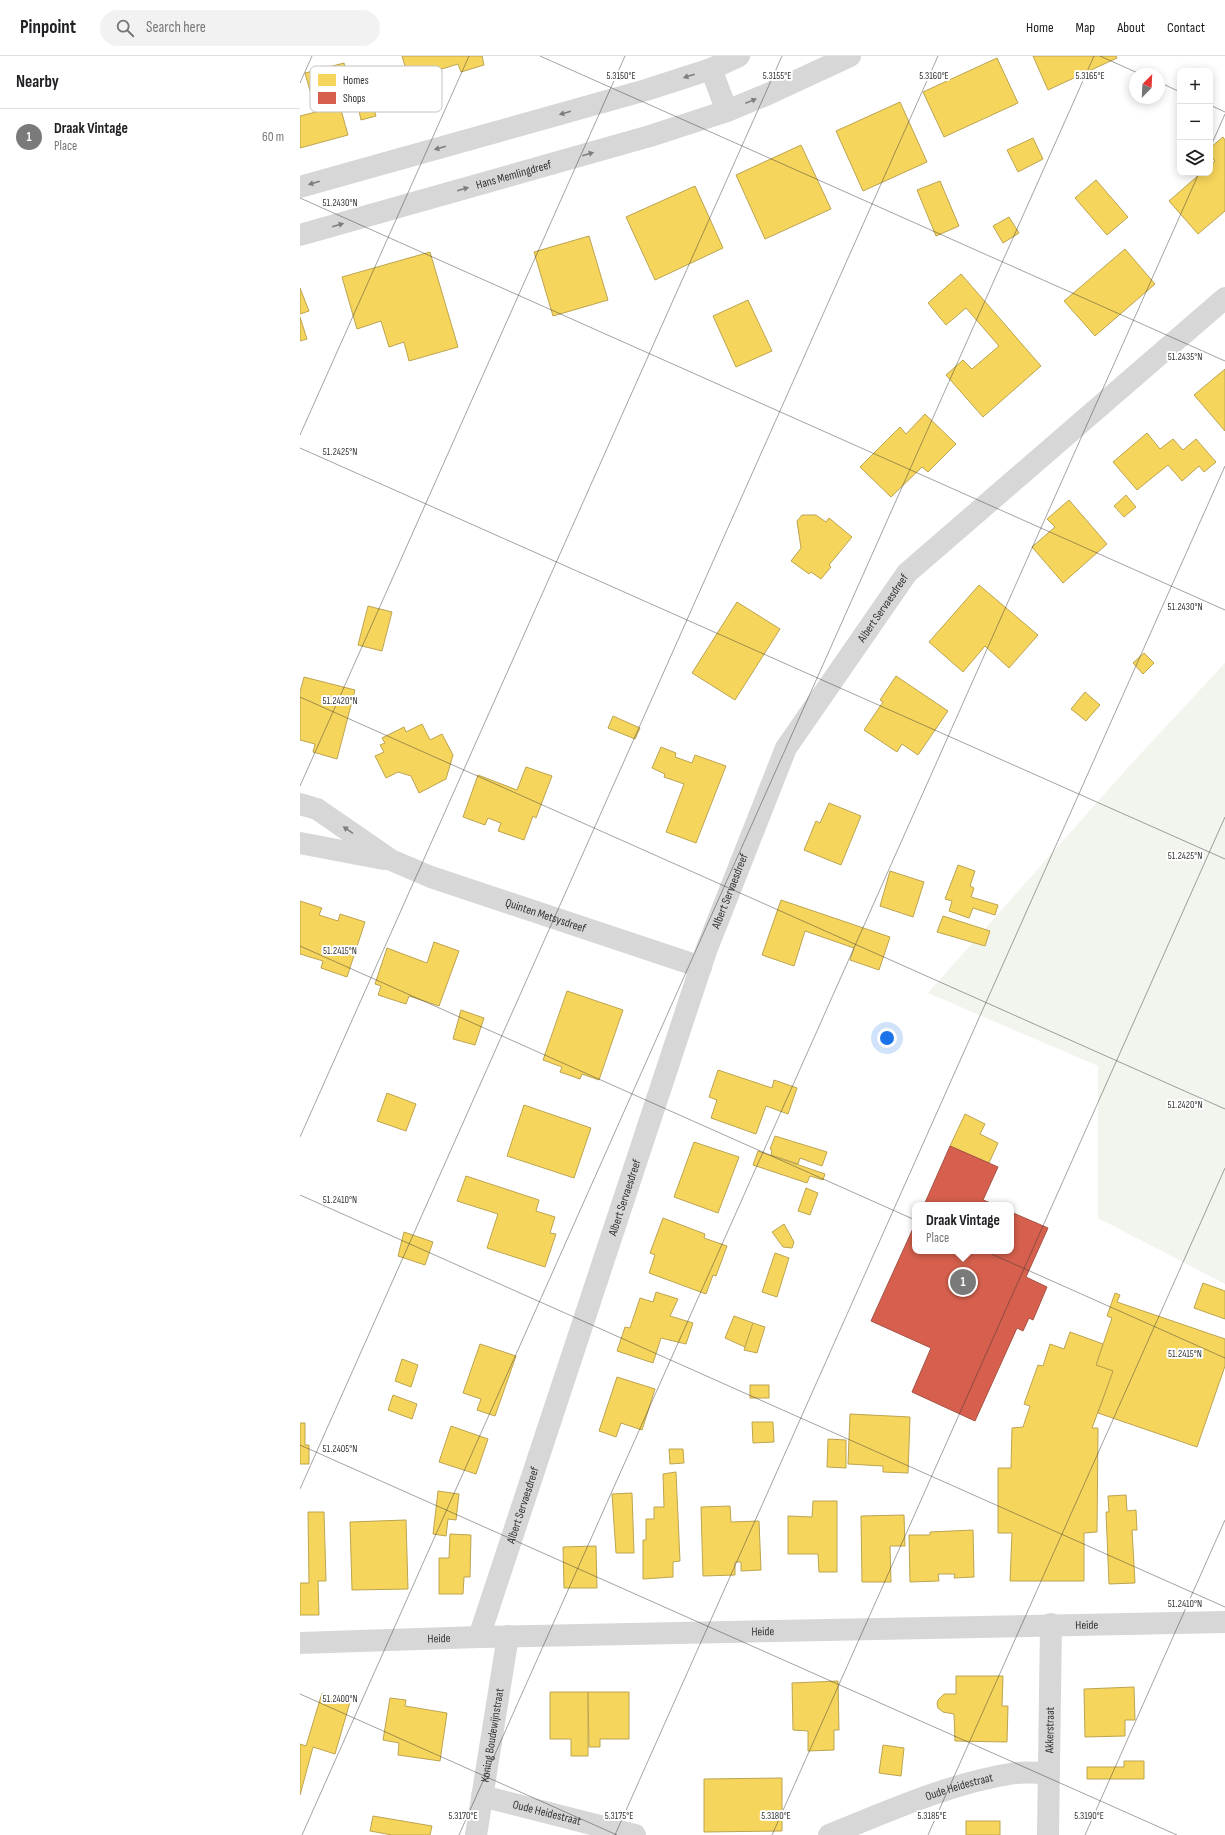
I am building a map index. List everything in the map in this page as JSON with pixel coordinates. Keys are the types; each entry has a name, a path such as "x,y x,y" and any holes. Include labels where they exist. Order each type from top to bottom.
{"street":[{"path":"300,187 646,90 711,69 738,56"},
{"name":"Hans Memlingdreef","path":"300,235 650,136 727,111 850,56"},
{"path":"711,69 727,111"},
{"name":"Albert Servaesdreef","path":"479,1637 700,967 786,748 907,573 1225,298"},
{"name":"Quinten Metsysdreef","path":"300,804 317,809 391,860 431,877 700,967"},
{"name":"Quinten Metsysdreef","path":"300,843 309,846 391,860"},
{"name":"Heide","path":"300,1643 508,1636 1052,1624 1225,1622"},
{"name":"Akkerstraat","path":"1048,1835 1052,1624"},
{"name":"Koning Boudewijnstraat","path":"476,1835 508,1636"},
{"name":"Oude Heidestraat","path":"829,1835 908,1802 975,1782 1016,1773 1049,1773"},
{"name":"Oude Heidestraat","path":"482,1796 635,1835"}],"shaded area":[{"path":"1225,663 1225,1284 1098,1218 1098,1066 928,993 1132,763"}],"building: Homes":[{"path":"402,56 482,56 484,65 461,72 458,64 442,69 442,66 405,66"},
{"path":"1033,56 1116,56 1117,58 1048,90"},
{"path":"997,58 1018,103 944,137 923,92"},
{"path":"344,63 345,66 332,66"},
{"path":"310,72 310,91 305,73"},
{"path":"900,102 927,162 863,191 836,131"},
{"path":"316,112 342,112 348,135 300,148 300,116"},
{"path":"359,112 375,112 376,116 361,120"},
{"path":"1223,137 1225,140 1225,211 1198,234 1169,201 1198,176 1213,176 1213,163 1215,161 1213,159 1213,145"},
{"path":"1033,138 1043,159 1018,172 1007,150"},
{"path":"801,145 831,209 765,239 736,175"},
{"path":"1096,180 1128,217 1107,235 1075,198"},
{"path":"940,181 959,226 936,236 917,190"},
{"path":"695,186 723,248 655,280 626,217"},
{"path":"1009,217 1019,233 1003,243 993,226"},
{"path":"589,236 608,300 553,316 534,252"},
{"path":"1125,249 1155,284 1095,336 1064,301"},
{"path":"430,252 458,347 409,361 404,342 389,347 381,321 357,329 342,277"},
{"path":"961,274 1041,366 983,417 946,375 963,360 972,369 999,346 966,308 946,325 928,303"},
{"path":"300,288 309,311 300,314"},
{"path":"748,300 772,351 736,367 713,316"},
{"path":"300,317 307,339 300,341"},
{"path":"1225,369 1225,431 1194,395"},
{"path":"925,414 956,444 928,472 922,467 891,497 860,467 900,427 906,434"},
{"path":"1147,433 1160,449 1173,439 1183,450 1196,439 1216,462 1204,472 1199,466 1182,481 1168,465 1137,490 1113,462"},
{"path":"1126,495 1136,507 1124,517 1114,506"},
{"path":"1069,500 1107,544 1063,583 1032,547 1055,527 1047,519"},
{"path":"802,515 816,515 826,522 829,518 852,537 829,565 831,567 821,579 811,572 809,574 791,561 801,548 797,521"},
{"path":"979,585 1038,635 1009,668 985,646 963,672 929,642"},
{"path":"737,602 780,629 735,700 692,673"},
{"path":"368,606 392,612 382,651 358,645"},
{"path":"1144,653 1154,663 1143,674 1133,663"},
{"path":"896,676 948,711 918,755 902,744 897,752 864,730 883,702 880,700"},
{"path":"304,677 355,690 337,759 313,752 315,744 300,740 300,692"},
{"path":"1085,692 1100,705 1086,721 1071,709"},
{"path":"613,716 640,728 635,739 608,728"},
{"path":"422,724 430,740 442,734 453,755 446,779 419,793 411,776 398,772 386,778 375,756 384,752 380,745 385,743 382,738 404,727 406,732"},
{"path":"661,747 676,753 675,757 692,763 695,755 726,766 696,843 666,832 684,784 664,777 665,774 652,768"},
{"path":"526,767 552,776 536,818 533,816 524,840 498,831 501,823 488,818 485,825 463,817 478,775 517,790"},
{"path":"829,803 861,816 841,865 804,850 816,821 820,823"},
{"path":"958,865 975,871 970,886 974,888 971,897 998,905 995,915 973,908 969,918 949,911 952,901 945,899"},
{"path":"890,871 924,882 913,917 880,906"},
{"path":"781,900 890,937 879,970 850,960 854,948 805,931 794,966 762,955"},
{"path":"300,901 322,908 319,915 338,921 340,914 365,922 347,977 321,968 323,961 300,954"},
{"path":"943,916 990,931 985,946 937,932"},
{"path":"434,942 459,951 439,1006 409,996 406,1004 378,995 381,986 375,984 387,948 427,963"},
{"path":"567,991 623,1010 599,1080 582,1074 580,1079 560,1072 562,1067 543,1060"},
{"path":"461,1010 484,1018 475,1045 453,1039"},
{"path":"718,1070 772,1088 774,1080 797,1088 788,1114 766,1106 756,1134 711,1118 717,1100 709,1097"},
{"path":"387,1093 416,1104 406,1131 377,1121"},
{"path":"524,1105 591,1128 574,1178 507,1156"},
{"path":"965,1114 985,1124 980,1134 998,1143 989,1163 950,1146"},
{"path":"775,1136 827,1152 822,1166 800,1158 798,1164 771,1155 772,1150 770,1149"},
{"path":"694,1142 739,1157 718,1213 674,1197"},
{"path":"758,1151 825,1174 823,1180 810,1176 807,1183 753,1165"},
{"path":"466,1176 539,1200 536,1211 555,1217 550,1233 556,1234 545,1267 487,1248 498,1214 457,1201"},
{"path":"806,1188 818,1193 810,1215 798,1211"},
{"path":"663,1218 705,1234 704,1238 727,1246 716,1276 713,1275 706,1294 649,1273 655,1255 650,1253"},
{"path":"784,1224 794,1242 792,1248 783,1247 772,1232"},
{"path":"404,1232 433,1242 425,1265 398,1256"},
{"path":"775,1253 789,1258 777,1297 762,1292"},
{"path":"1203,1283 1225,1291 1225,1319 1194,1308"},
{"path":"656,1292 678,1299 670,1316 693,1323 686,1344 661,1338 653,1363 617,1351 625,1327 630,1328 640,1298 653,1302"},
{"path":"1115,1293 1120,1295 1117,1302 1225,1339 1225,1366 1197,1447 1098,1413 1113,1371 1096,1365 1112,1318 1107,1316"},
{"path":"734,1316 753,1323 745,1347 725,1338"},
{"path":"753,1323 765,1327 757,1353 744,1350"},
{"path":"1070,1332 1103,1344 1096,1365 1113,1371 1092,1428 1098,1428 1097,1532 1084,1533 1084,1581 1010,1581 1012,1533 998,1533 998,1468 1011,1468 1012,1428 1023,1427 1030,1406 1024,1404 1038,1365 1043,1366 1050,1344 1064,1349"},
{"path":"480,1344 516,1356 495,1416 477,1410 481,1399 463,1393"},
{"path":"402,1359 418,1365 411,1387 395,1381"},
{"path":"617,1377 655,1389 642,1430 621,1423 616,1437 599,1431"},
{"path":"750,1385 769,1385 769,1398 750,1398"},
{"path":"393,1395 417,1404 412,1419 388,1410"},
{"path":"850,1414 910,1417 908,1473 883,1472 883,1466 848,1464"},
{"path":"752,1422 773,1422 774,1442 753,1443"},
{"path":"300,1423 305,1423 305,1445 309,1445 309,1464 300,1464"},
{"path":"451,1426 488,1439 476,1474 439,1462"},
{"path":"828,1439 846,1440 846,1468 827,1467"},
{"path":"669,1449 683,1449 684,1463 670,1464"},
{"path":"676,1472 680,1561 673,1562 673,1577 643,1579 643,1540 646,1540 646,1519 654,1519 654,1507 664,1507 663,1474"},
{"path":"438,1491 459,1494 456,1520 448,1519 446,1536 433,1534"},
{"path":"632,1493 634,1553 616,1553 612,1494"},
{"path":"1126,1495 1127,1511 1136,1510 1137,1530 1132,1530 1135,1583 1109,1584 1106,1512 1109,1512 1108,1496"},
{"path":"813,1501 837,1501 837,1572 819,1572 818,1554 788,1554 788,1516 812,1517"},
{"path":"730,1506 731,1522 759,1521 761,1570 741,1571 741,1562 735,1562 735,1575 703,1576 701,1507"},
{"path":"308,1512 324,1512 326,1581 318,1581 319,1615 300,1615 300,1583 309,1583"},
{"path":"904,1515 905,1546 890,1546 891,1582 862,1582 861,1516"},
{"path":"406,1520 408,1589 352,1590 350,1522"},
{"path":"973,1530 974,1577 954,1578 955,1574 938,1574 939,1581 910,1582 909,1535 930,1535 930,1532"},
{"path":"450,1534 471,1535 470,1577 464,1577 463,1594 439,1594 439,1558 449,1558"},
{"path":"596,1546 597,1588 564,1588 563,1547"},
{"path":"956,1676 1003,1676 1002,1706 1008,1706 1007,1742 955,1741 954,1714 943,1712 938,1708 937,1704 938,1700 944,1694 956,1694"},
{"path":"838,1681 839,1730 834,1730 834,1750 808,1751 808,1731 793,1730 792,1683"},
{"path":"1134,1687 1135,1720 1125,1720 1125,1736 1085,1737 1084,1689"},
{"path":"550,1692 588,1692 588,1756 571,1756 571,1739 550,1739"},
{"path":"588,1692 629,1692 629,1739 600,1739 600,1747 589,1747"},
{"path":"322,1693 350,1702 335,1754 313,1747 300,1795 300,1744 306,1746"},
{"path":"390,1698 406,1700 405,1706 447,1713 440,1761 398,1755 399,1743 383,1740"},
{"path":"883,1745 904,1748 901,1776 879,1773"},
{"path":"1124,1761 1144,1761 1144,1779 1087,1779 1087,1767 1124,1767"},
{"path":"782,1778 782,1831 704,1832 704,1779"},
{"path":"373,1816 432,1826 430,1835 392,1835 370,1831"},
{"path":"966,1821 1000,1821 1000,1835 966,1835"}],"building: Shops":[{"path":"950,1146 998,1167 983,1200 988,1202 925,1202"},
{"path":"1014,1213 1048,1228 1026,1277 1047,1287 1033,1320 1029,1318 1023,1331 1017,1328 975,1421 912,1392 931,1348 871,1321 912,1231 912,1254 1014,1254"}],"place":[{"name":"Draak Vintage","path":"963,1282"}]}
